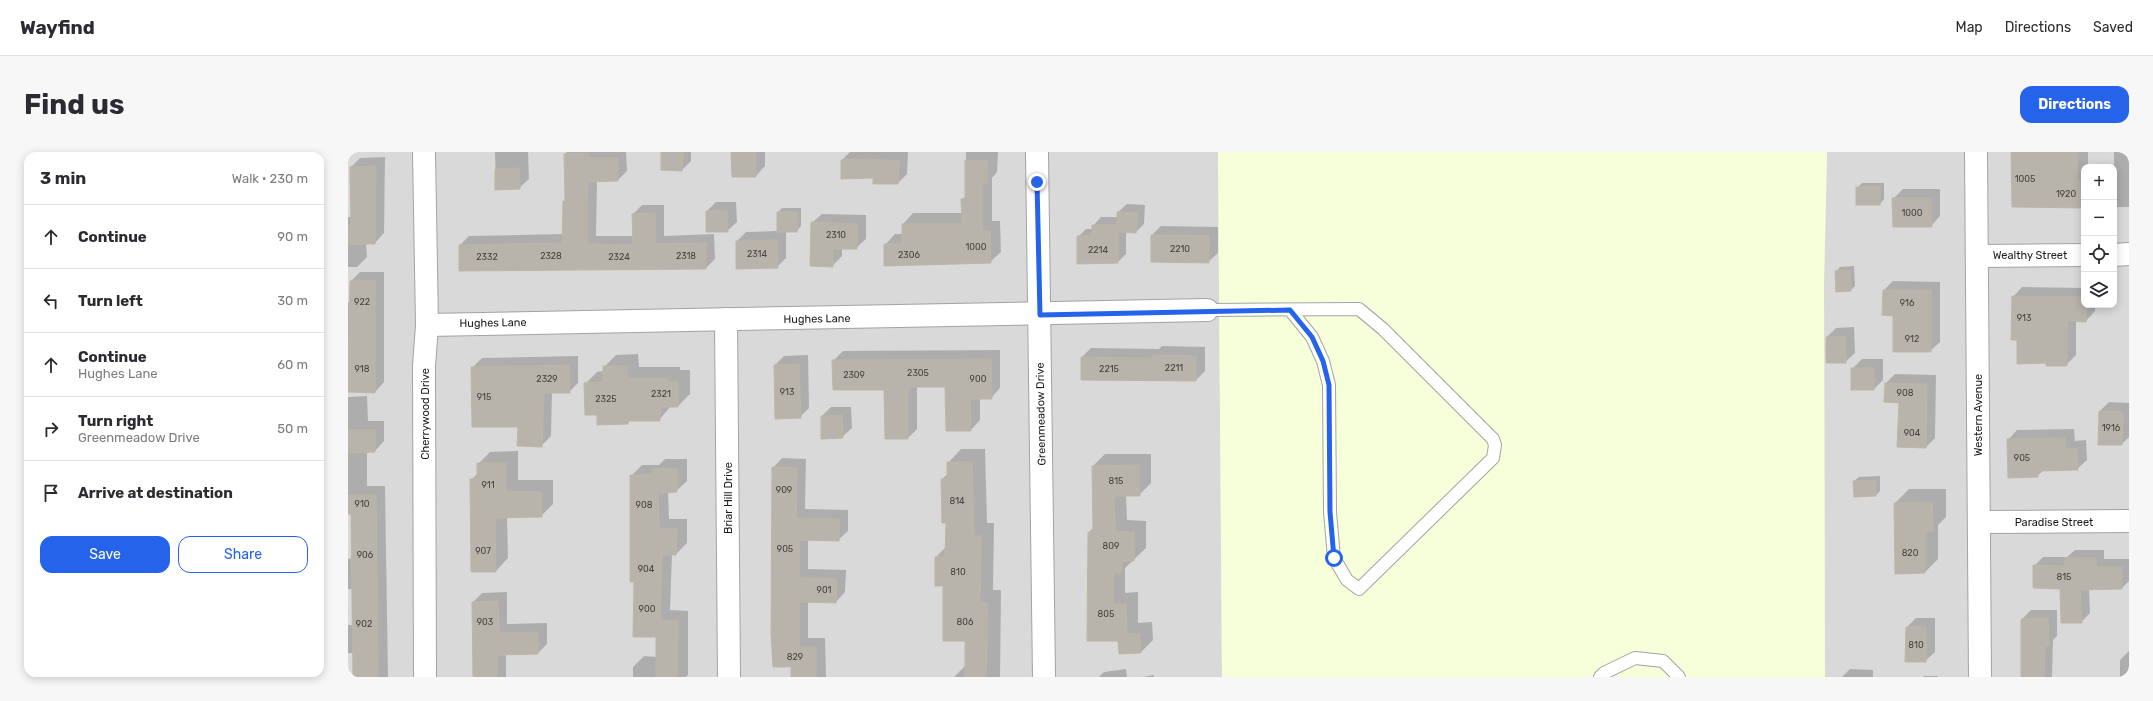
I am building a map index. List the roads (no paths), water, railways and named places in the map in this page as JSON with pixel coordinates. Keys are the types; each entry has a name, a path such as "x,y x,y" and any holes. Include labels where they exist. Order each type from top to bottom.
{"street":[{"name":"Cherrywood Drive","path":"424,152 426,324 424,366 425,677"},
{"name":"Greenmeadow Drive","path":"1037,152 1044,677"},
{"name":"Western Avenue","path":"1976,152 1980,677"},
{"path":"2117,254 2129,254"},
{"name":"Wealthy Street","path":"1977,256 2081,255"},
{"name":"Hughes Lane","path":"426,324 1040,315 1207,310"},
{"name":"Briar Hill Drive","path":"726,319 729,677"},
{"name":"Paradise Street","path":"1978,522 2129,521"}],"lane":[{"path":"1207,310 1359,309 1383,329 1493,439 1495,445 1493,458 1359,589 1347,580 1334,558 1330,512 1329,385 1323,361 1312,337 1290,310"},
{"path":"1600,677 1604,672 1635,658 1663,661 1679,677"}]}
